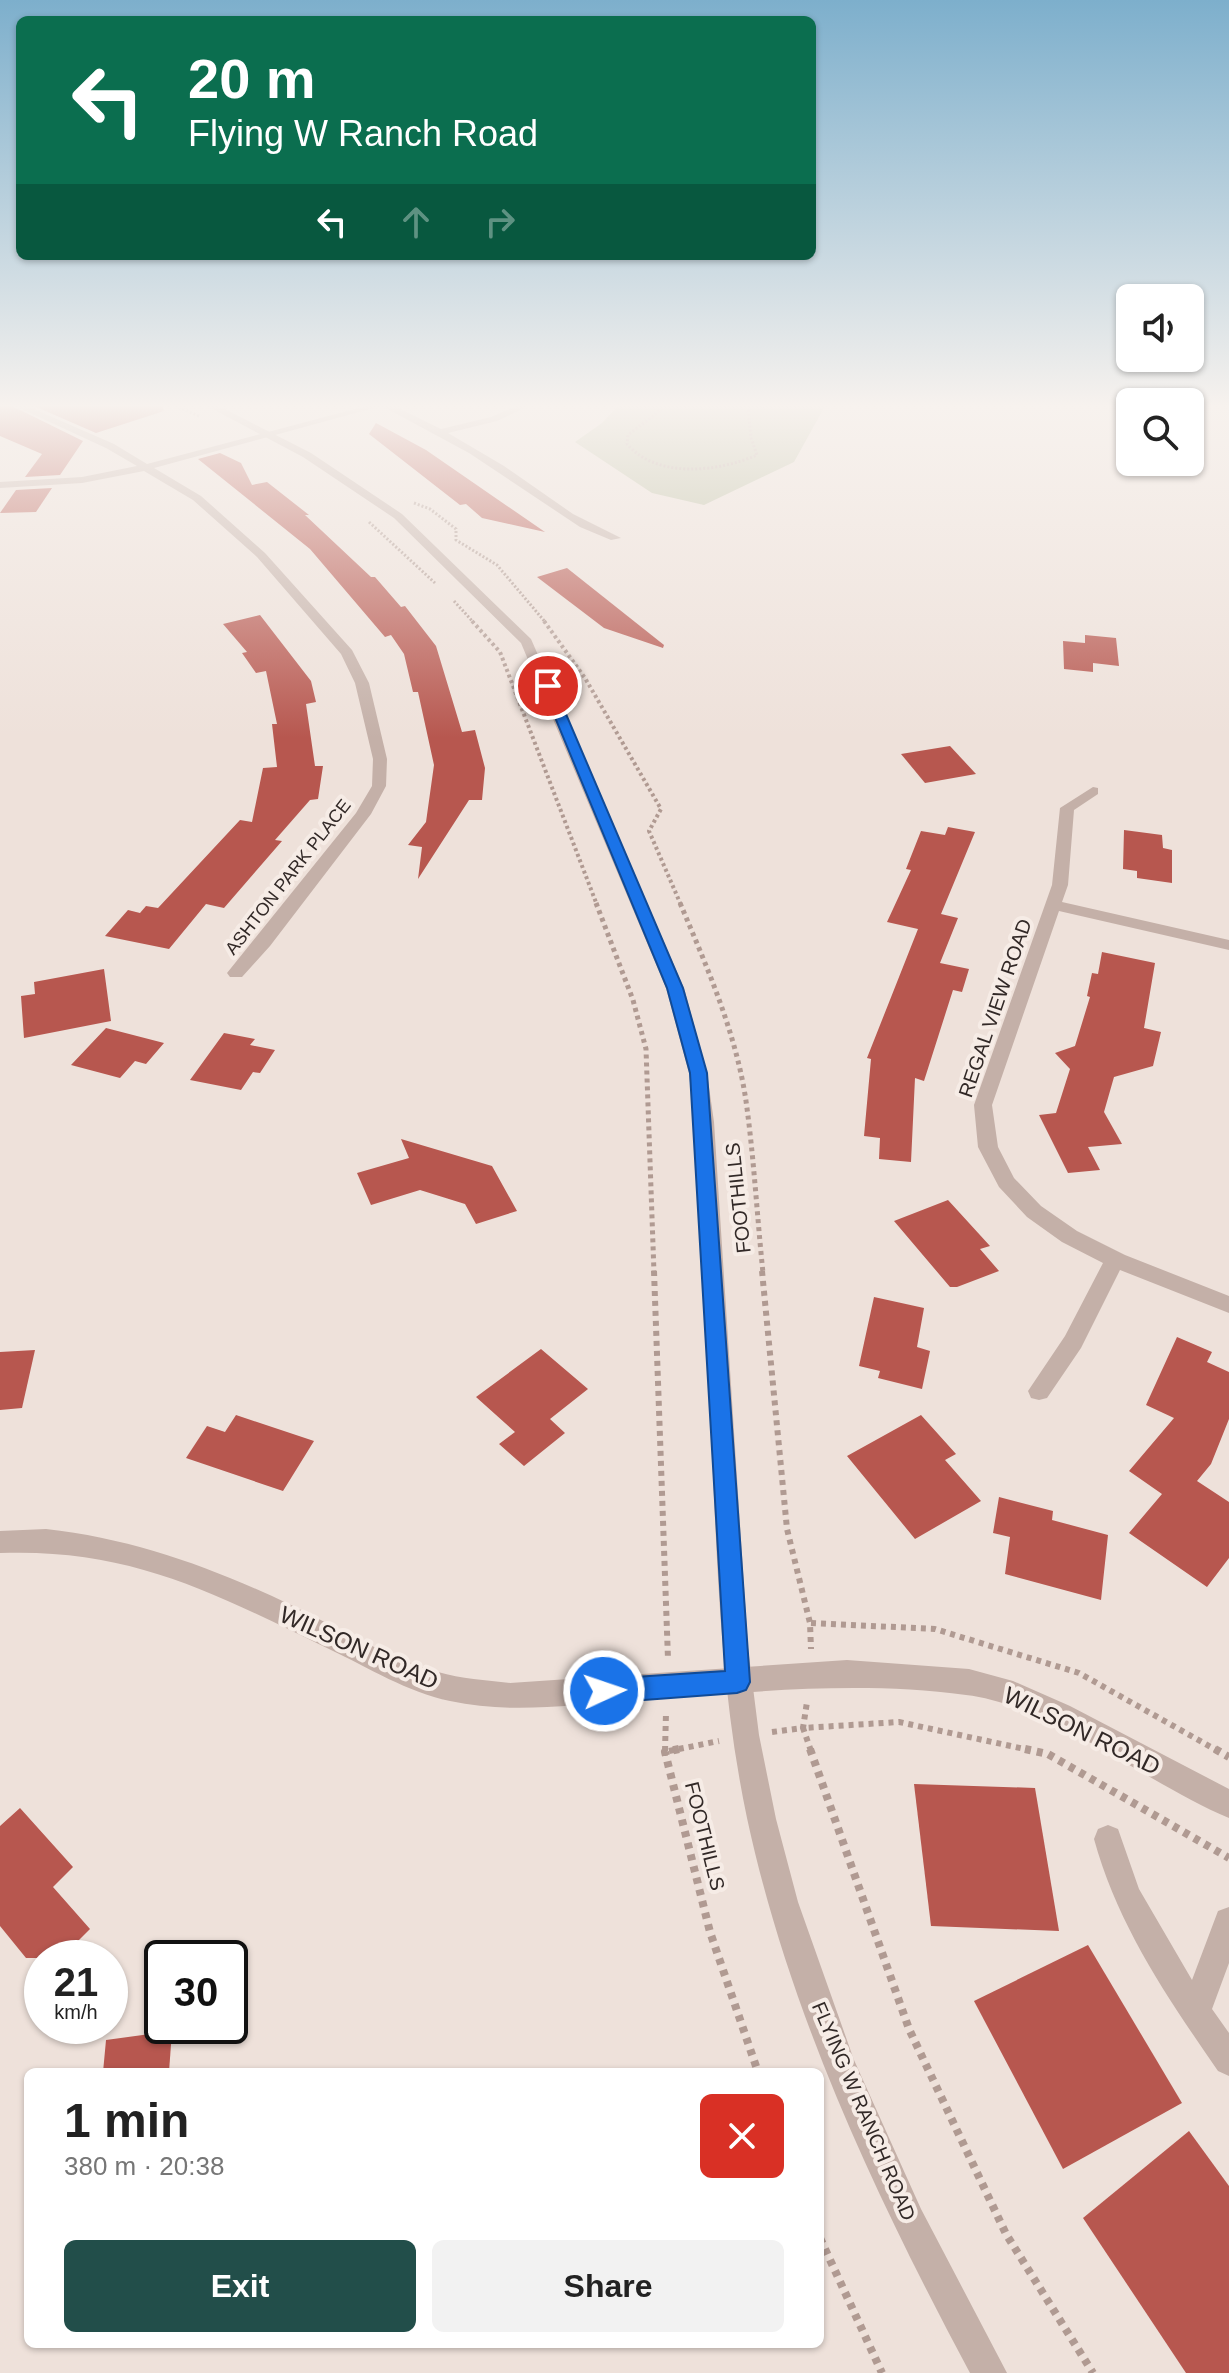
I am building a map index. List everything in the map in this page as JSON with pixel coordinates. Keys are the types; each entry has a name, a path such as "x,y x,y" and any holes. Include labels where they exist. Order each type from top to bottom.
{"street":[{"name":"ASHTON PARK PLACE","path":"219,517 246,539 347,653 362,683 380,759 379,786 363,814 264,942 236,973"},
{"name":"FLYING W RANCH ROAD","path":"399,517 527,642 675,988 698,1073 704,1122 737,1682 760,1815 784,1903 830,2040 888,2176 989,2373"},
{"path":"568,517 585,528 615,538"},
{"name":"REGAL VIEW ROAD","path":"1093,791 1067,808 1060,885 983,1105 981,1129 998,1175 1039,1218 1116,1257 1229,1305"},
{"path":"1054,905 1229,945"},
{"path":"1039,1391 1073,1342 1116,1257"},
{"name":"WILSON ROAD","path":"0,1542 20,1540 98,1546 177,1567 438,1685 510,1696 667,1688 811,1676 922,1676 969,1682 1013,1694 1060,1715 1229,1804"},
{"path":"1108,1839 1117,1876 1146,1934 1229,2060"},
{"path":"1196,2011 1229,1922"}],"path":[{"name":"FOOTHILLS","path":"440,517 456,529 456,540 470,552 496,563 508,583 574,660 661,809 649,831 713,982 736,1046 746,1100 787,1529 810,1623 811,1676 803,1728"},
{"path":"368,521 437,585"},
{"name":"FOOTHILLS","path":"449,596 500,652 633,1000 646,1049 669,1614 665,1752 710,1932 757,2068"},
{"path":"665,1752 803,1728 899,1722 1048,1754 1229,1858"},
{"path":"803,1728 909,2029 1006,2234 1093,2373"},
{"path":"824,2247 882,2373"}],"building":[{"path":"270,517 307,517 371,577 375,577 401,607 405,606 436,646 462,732 475,730 485,768 482,800 469,800 418,879 422,847 408,845 426,822 434,765 418,692 413,692 404,654 391,635 385,637 310,549"},
{"path":"523,517 545,532 482,518"},
{"path":"567,568 664,645 663,648 604,628 537,577"},
{"path":"260,615 311,681 316,702 306,704 315,766 323,766 318,799 310,800 275,840 282,841 224,908 206,904 169,949 105,936 128,910 140,913 146,906 158,908 240,820 252,822 263,768 277,767 272,724 277,724 266,671 256,673 242,653 247,652 223,624"},
{"path":"1085,635 1116,638 1119,666 1093,663 1093,672 1064,669 1063,641 1085,643"},
{"path":"950,746 976,774 925,783 901,754"},
{"path":"948,827 975,832 941,914 958,918 940,963 969,969 962,992 953,990 924,1081 915,1078 911,1162 879,1159 880,1138 864,1136 871,1059 867,1058 918,929 887,922 911,870 906,869 921,831 945,835"},
{"path":"1124,830 1162,835 1163,848 1172,850 1172,883 1137,878 1137,871 1123,869"},
{"path":"1102,952 1155,963 1144,1028 1161,1032 1153,1066 1114,1077 1104,1112 1122,1144 1088,1147 1100,1170 1068,1173 1039,1115 1056,1113 1070,1069 1055,1053 1075,1046 1090,997 1087,996 1092,973 1098,974"},
{"path":"104,969 111,1021 24,1038 21,996 35,994 34,982"},
{"path":"106,1028 164,1043 146,1064 135,1061 120,1078 71,1065"},
{"path":"224,1033 255,1039 250,1045 275,1050 260,1073 253,1072 241,1090 190,1080"},
{"path":"401,1139 492,1166 517,1211 476,1224 465,1204 420,1190 371,1205 357,1173 409,1158"},
{"path":"948,1200 990,1246 980,1249 999,1271 957,1287 950,1287 894,1221"},
{"path":"874,1297 924,1308 917,1347 930,1351 922,1389 878,1378 880,1371 859,1366"},
{"path":"1177,1337 1212,1352 1207,1362 1229,1372 1229,1419 1211,1464 1197,1481 1229,1502 1229,1558 1207,1587 1129,1533 1162,1494 1129,1471 1174,1418 1146,1405"},
{"path":"541,1349 588,1389 550,1419 565,1433 524,1466 499,1444 515,1432 476,1397"},
{"path":"35,1350 22,1408 0,1410 0,1352"},
{"path":"236,1415 314,1441 283,1491 186,1458 207,1426 225,1432"},
{"path":"921,1415 956,1454 945,1460 981,1501 915,1539 847,1456"},
{"path":"999,1497 1053,1511 1052,1520 1108,1535 1101,1600 1005,1574 1010,1537 993,1533"},
{"path":"914,1784 1035,1788 1059,1931 931,1926"},
{"path":"20,1808 73,1867 53,1887 90,1929 79,1940 24,1940 24,1956 0,1926 0,1826"},
{"path":"1088,1945 1182,2103 1063,2169 974,2001"},
{"path":"144,2035 144,2044 171,2044 169,2068 103,2068 106,2044 128,2044 128,2037"},
{"path":"1189,2131 1229,2186 1229,2373 1186,2373 1083,2218"}],"route":[{"path":"548,686 675,988 698,1073 706,1153 737,1682 604,1691"}]}
